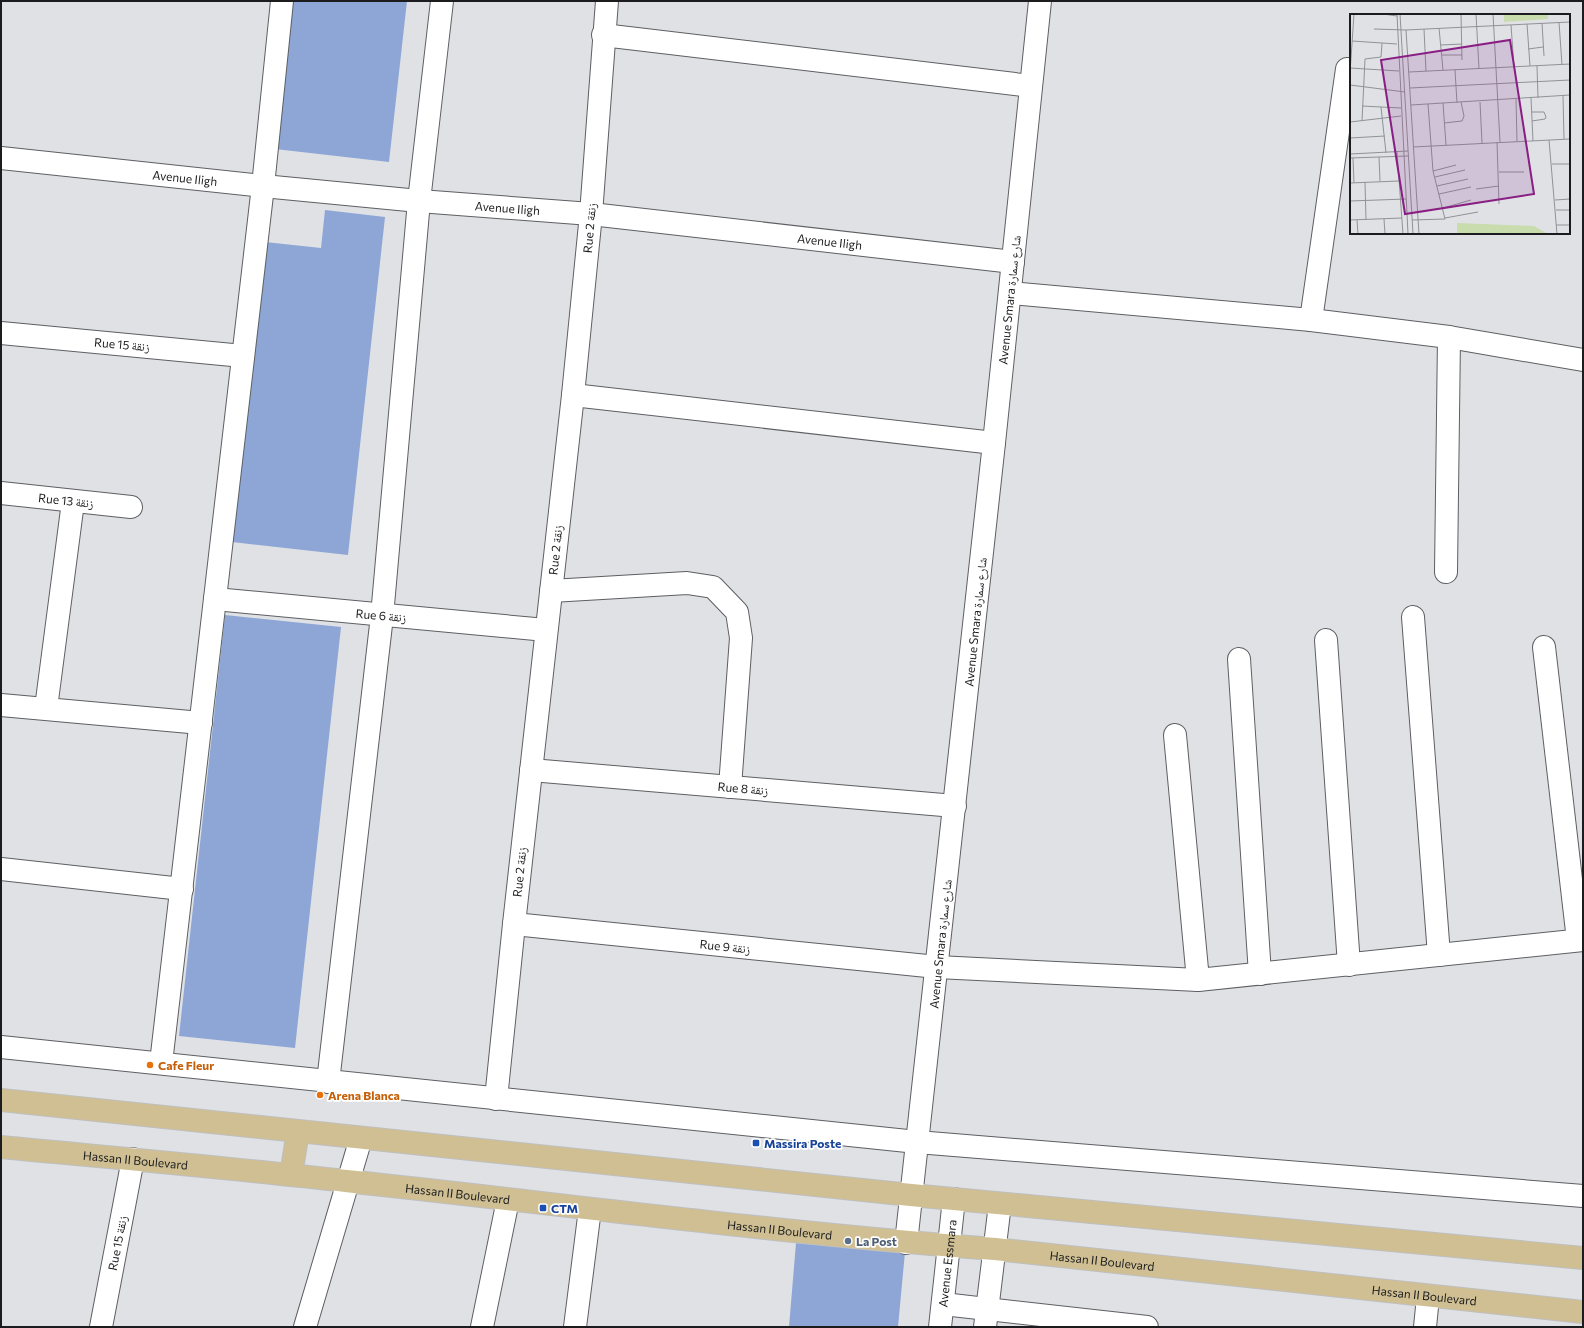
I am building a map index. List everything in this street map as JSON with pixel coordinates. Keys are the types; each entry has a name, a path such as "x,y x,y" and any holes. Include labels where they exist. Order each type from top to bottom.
{"main road":[{"path":"1,1100 1000,1204 1583,1258"},
{"path":"291,1175 298,1131"},
{"name":"Hassan II Boulevard","path":"1,1147 291,1175 906,1243 994,1249 1428,1297 1583,1312"}],"street":[{"path":"161,1063 263,186 282,1 276,1"},
{"path":"328,1082 382,616 419,201 442,1"},
{"name":"Rue 2 زنقة","path":"496,1099 546,630 573,395 591,214 603,35 607,1"},
{"name":"Avenue Smara شارع سمارة","path":"906,1243 955,806 1040,1"},
{"path":"603,35 1031,86"},
{"path":"1311,320 1347,69"},
{"name":"Avenue Iligh","path":"1,158 419,201 591,214 1013,262"},
{"path":"1010,292 1311,320 1450,337 1583,360"},
{"name":"Rue 15 زنقة","path":"1,333 243,356"},
{"path":"1446,572 1450,337"},
{"path":"573,395 994,443"},
{"name":"Rue 13 زنقة","path":"1,493 73,502 131,507"},
{"path":"46,708 73,502"},
{"path":"551,591 686,583 713,587 737,612 741,638 730,787"},
{"name":"Rue 6 زنقة","path":"215,599 382,616 546,630"},
{"path":"1413,618 1439,955"},
{"path":"1326,640 1349,965"},
{"path":"1544,647 1580,940"},
{"path":"1240,659 1260,974"},
{"path":"1,705 201,723"},
{"path":"1175,735 1198,980"},
{"name":"Rue 8 زنقة","path":"531,770 955,806"},
{"path":"1,869 182,889"},
{"name":"Rue 9 زنقة","path":"514,924 937,967 1198,980 1580,940"},
{"path":"1,1047 917,1142 1583,1196"},
{"path":"305,1327 347,1181 361,1138"},
{"name":"Rue 15 زنقة","path":"101,1327 133,1159"},
{"name":"Avenue Essmara","path":"940,1327 954,1199"},
{"path":"482,1327 508,1200"},
{"path":"986,1318 1000,1204"},
{"path":"575,1327 590,1209"},
{"path":"1425,1327 1428,1297"},
{"path":"943,1304 986,1318 1147,1327"}],"building":[{"path":"291,1 407,1 389,162 275,149"},
{"path":"325,210 385,217 348,555 232,542 265,242 321,248"},
{"path":"225,615 341,627 295,1048 179,1036"},
{"path":"796,1243 905,1252 898,1327 789,1327"}],"place":[{"name":"Cafe Fleur","path":"150,1065"},
{"name":"Arena Blanca","path":"320,1095"},
{"name":"Massira Poste","path":"756,1143"},
{"name":"CTM","path":"543,1208"},
{"name":"La Post","path":"848,1241"}]}
